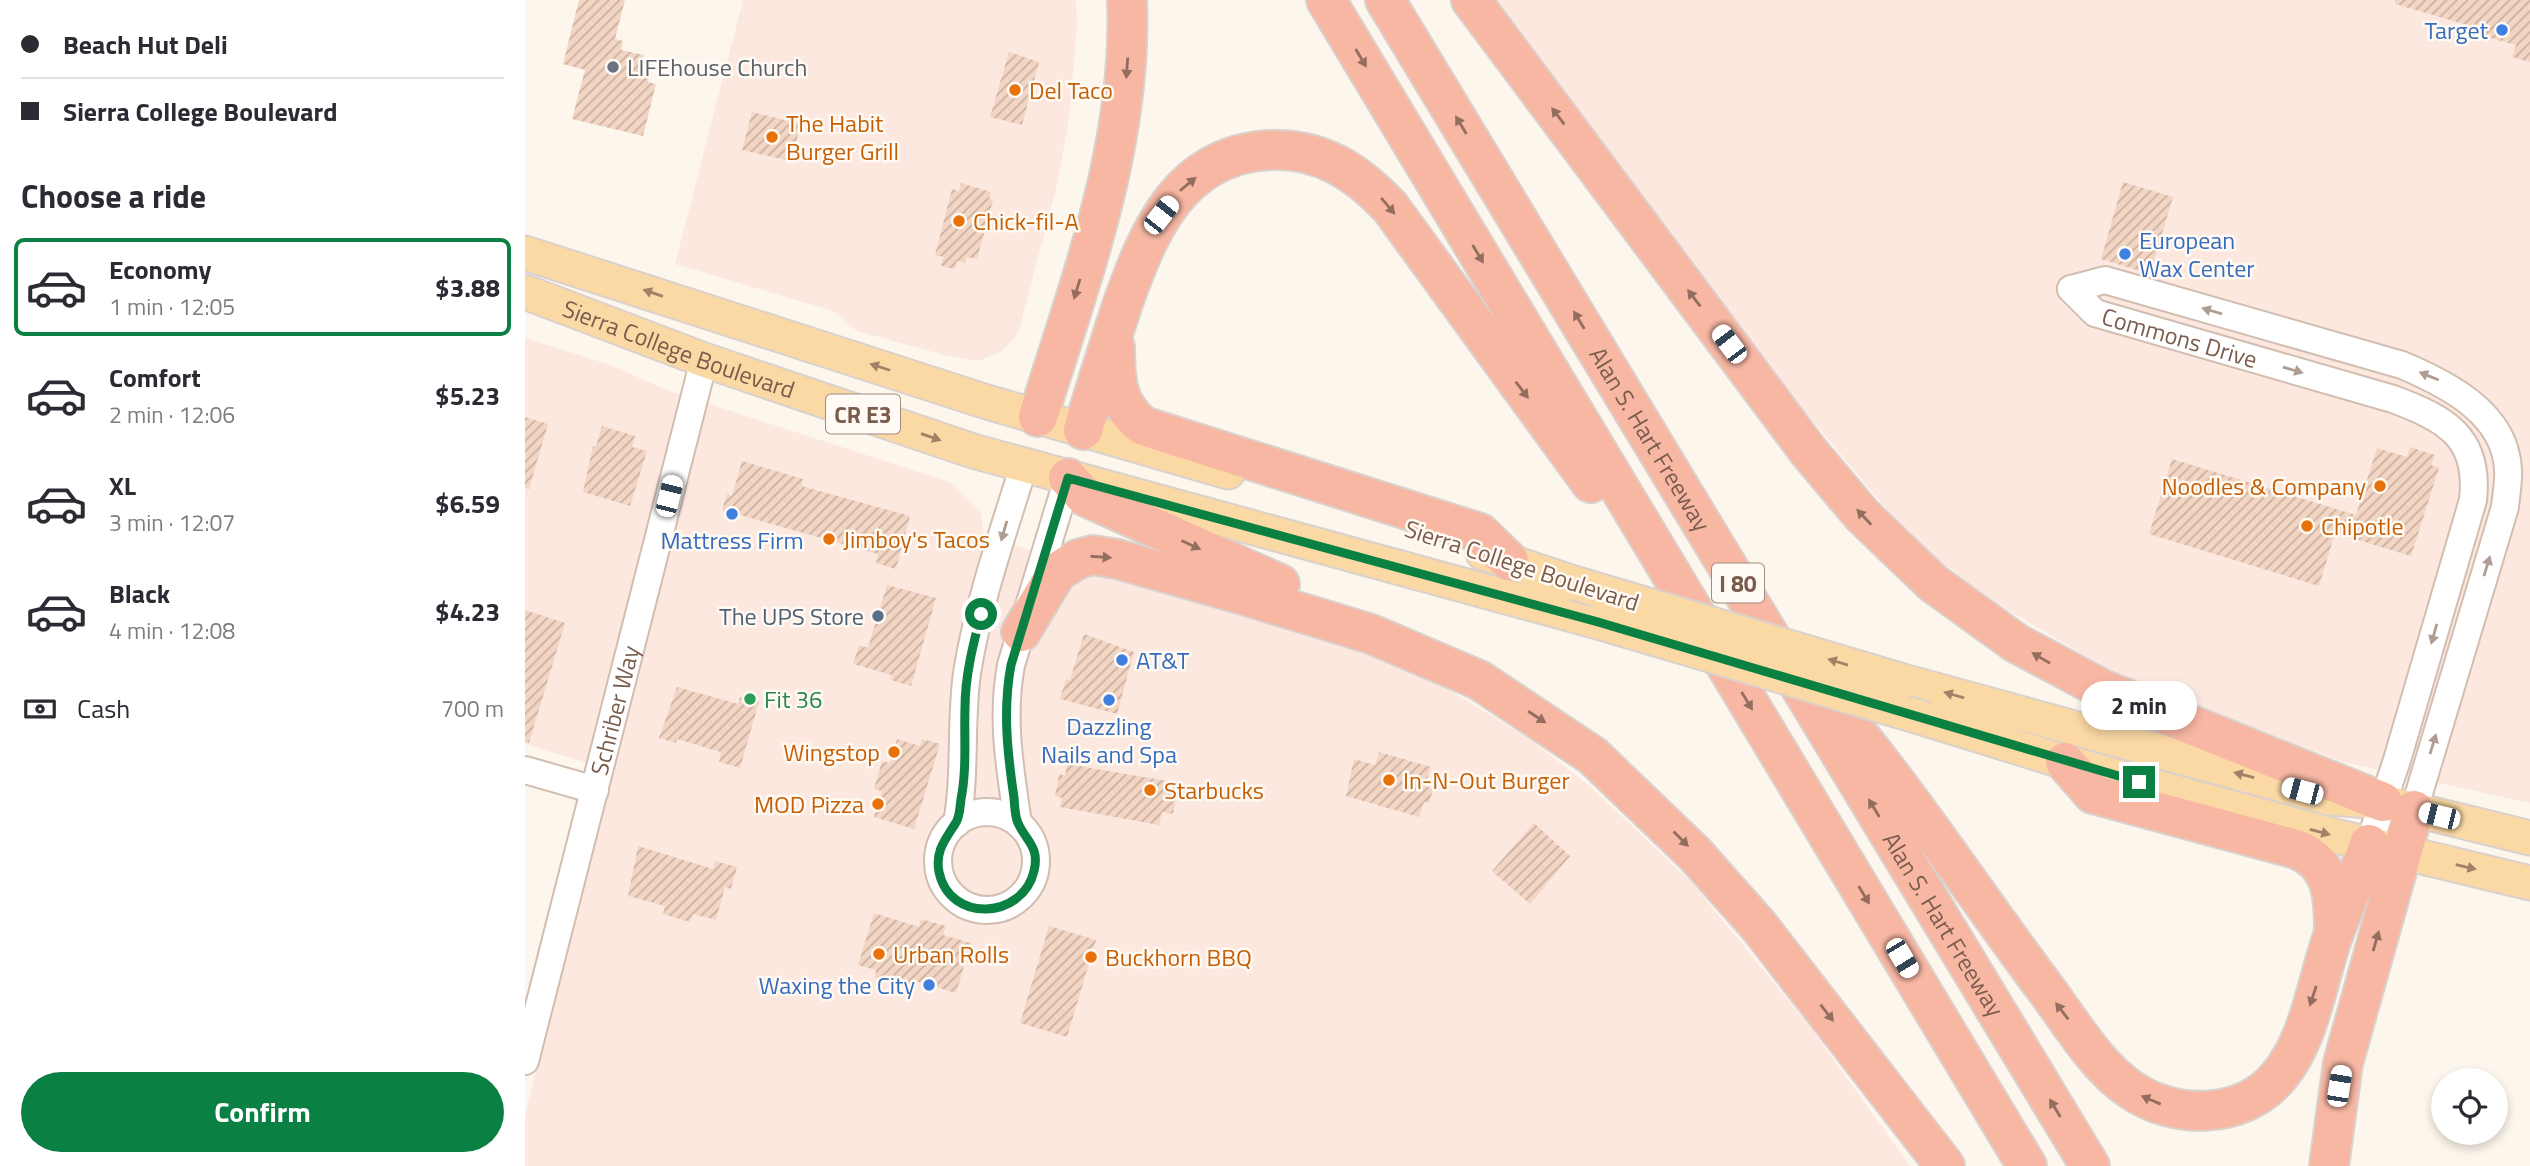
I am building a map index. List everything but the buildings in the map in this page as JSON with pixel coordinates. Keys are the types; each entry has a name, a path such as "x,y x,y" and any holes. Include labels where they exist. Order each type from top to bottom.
{"highway":[{"path":"1038,417 1104,201 1116,148 1125,99 1127,0"},
{"name":"I 80","path":"1326,0 2027,1166"},
{"name":"Alan S. Hart Freeway","path":"1385,0 2090,1166"},
{"path":"1471,0 1809,452 1862,515 1933,583 2016,643 2102,689 2399,806 2386,848 2343,1063 2329,1166"},
{"path":"1083,429 1147,238 1180,191 1205,170 1231,158 1261,150 1289,149 1318,156 1349,168 1390,207 1486,342 1721,659"},
{"path":"1115,327 1118,392 1126,410 1143,426 1480,533 1509,561"},
{"path":"1068,478 1084,496 1246,570 1414,639 1462,663 1479,680"},
{"path":"1021,632 1057,572 1078,559 1093,555 1191,580 1371,635 1479,680 1593,756 1695,854 1758,925 1945,1166"},
{"path":"1758,617 1869,745 1982,905 2103,1065 2128,1088 2151,1102 2181,1110 2207,1112 2257,1096 2278,1078 2295,1055 2334,931 2386,848"},
{"path":"2065,762 2093,794 2296,849 2310,856 2331,884 2334,931"}],"main road":[{"name":"Sierra College Boulevard","path":"525,253 1038,417 1286,489 1574,583 1903,681 2329,798 2399,806 2530,838"},
{"name":"Sierra College Boulevard","path":"525,292 704,360 1024,466 1598,622 2065,762 2386,848 2530,883"},
{"path":"1024,466 1038,417"},
{"path":"1068,478 1083,429"}],"street":[{"name":"Commons Drive","path":"2105,280 2402,365 2445,383 2478,409 2500,439 2508,468 2505,507 2399,806 2473,500 2476,473 2469,451 2453,432 2431,414 2393,399 2095,313 2071,289 2105,280"},
{"name":"Schriber Way","path":"525,1061 704,360"},
{"path":"957,823 963,789 965,707 972,647 1024,466"},
{"path":"1018,823 1005,731 1011,665 1068,478"},
{"path":"525,770 595,790"},
{"path":"988,812 1003,815 1018,823 1030,838 1035,867 1023,894 1007,906 993,910 970,907 954,898 945,887 938,858 941,844 957,823 971,815 988,812"}],"shaded area":[{"path":"743,0 1076,0 1077,26 1069,119 1057,185 1018,334 1001,352 978,361 944,355 857,331 833,311 675,264"},
{"path":"1497,0 2530,0 2530,803 2343,762 2122,677 1989,599 1911,538 1791,395"},
{"path":"525,338 608,364 667,390 952,483 981,512 984,536 1336,643 1431,679 1530,739 1593,789 1692,883 1811,1028 1910,1166 525,1166 525,1117 607,769 525,744"}],"place":[{"name":"Target","path":"2502,30"},
{"name":"LIFEhouse Church","path":"613,67"},
{"name":"Del Taco","path":"1015,90"},
{"name":"The Habit Burger Grill","path":"772,137"},
{"name":"Chick-fil-A","path":"959,221"},
{"name":"European Wax Center","path":"2125,254"},
{"name":"Noodles & Company","path":"2380,486"},
{"name":"Mattress Firm","path":"732,514"},
{"name":"Chipotle","path":"2307,526"},
{"name":"Jimboy's Tacos","path":"829,539"},
{"name":"The UPS Store","path":"878,616"},
{"name":"AT&T","path":"1122,660"},
{"name":"Fit 36","path":"750,699"},
{"name":"Dazzling Nails and Spa","path":"1109,700"},
{"name":"Wingstop","path":"894,752"},
{"name":"In-N-Out Burger","path":"1389,780"},
{"name":"Starbucks","path":"1150,790"},
{"name":"MOD Pizza","path":"878,804"},
{"name":"Urban Rolls","path":"879,954"},
{"name":"Buckhorn BBQ","path":"1091,957"},
{"name":"Waxing the City","path":"929,985"}],"route":[{"path":"981,614 967,676 963,789 957,823 947,832 938,858 939,873 945,887 961,903 978,910 993,910 1018,899 1031,882 1035,867 1035,852 1030,838 1018,823 1005,731 1006,693 1011,665 1068,478 1598,622 2139,782"}]}
